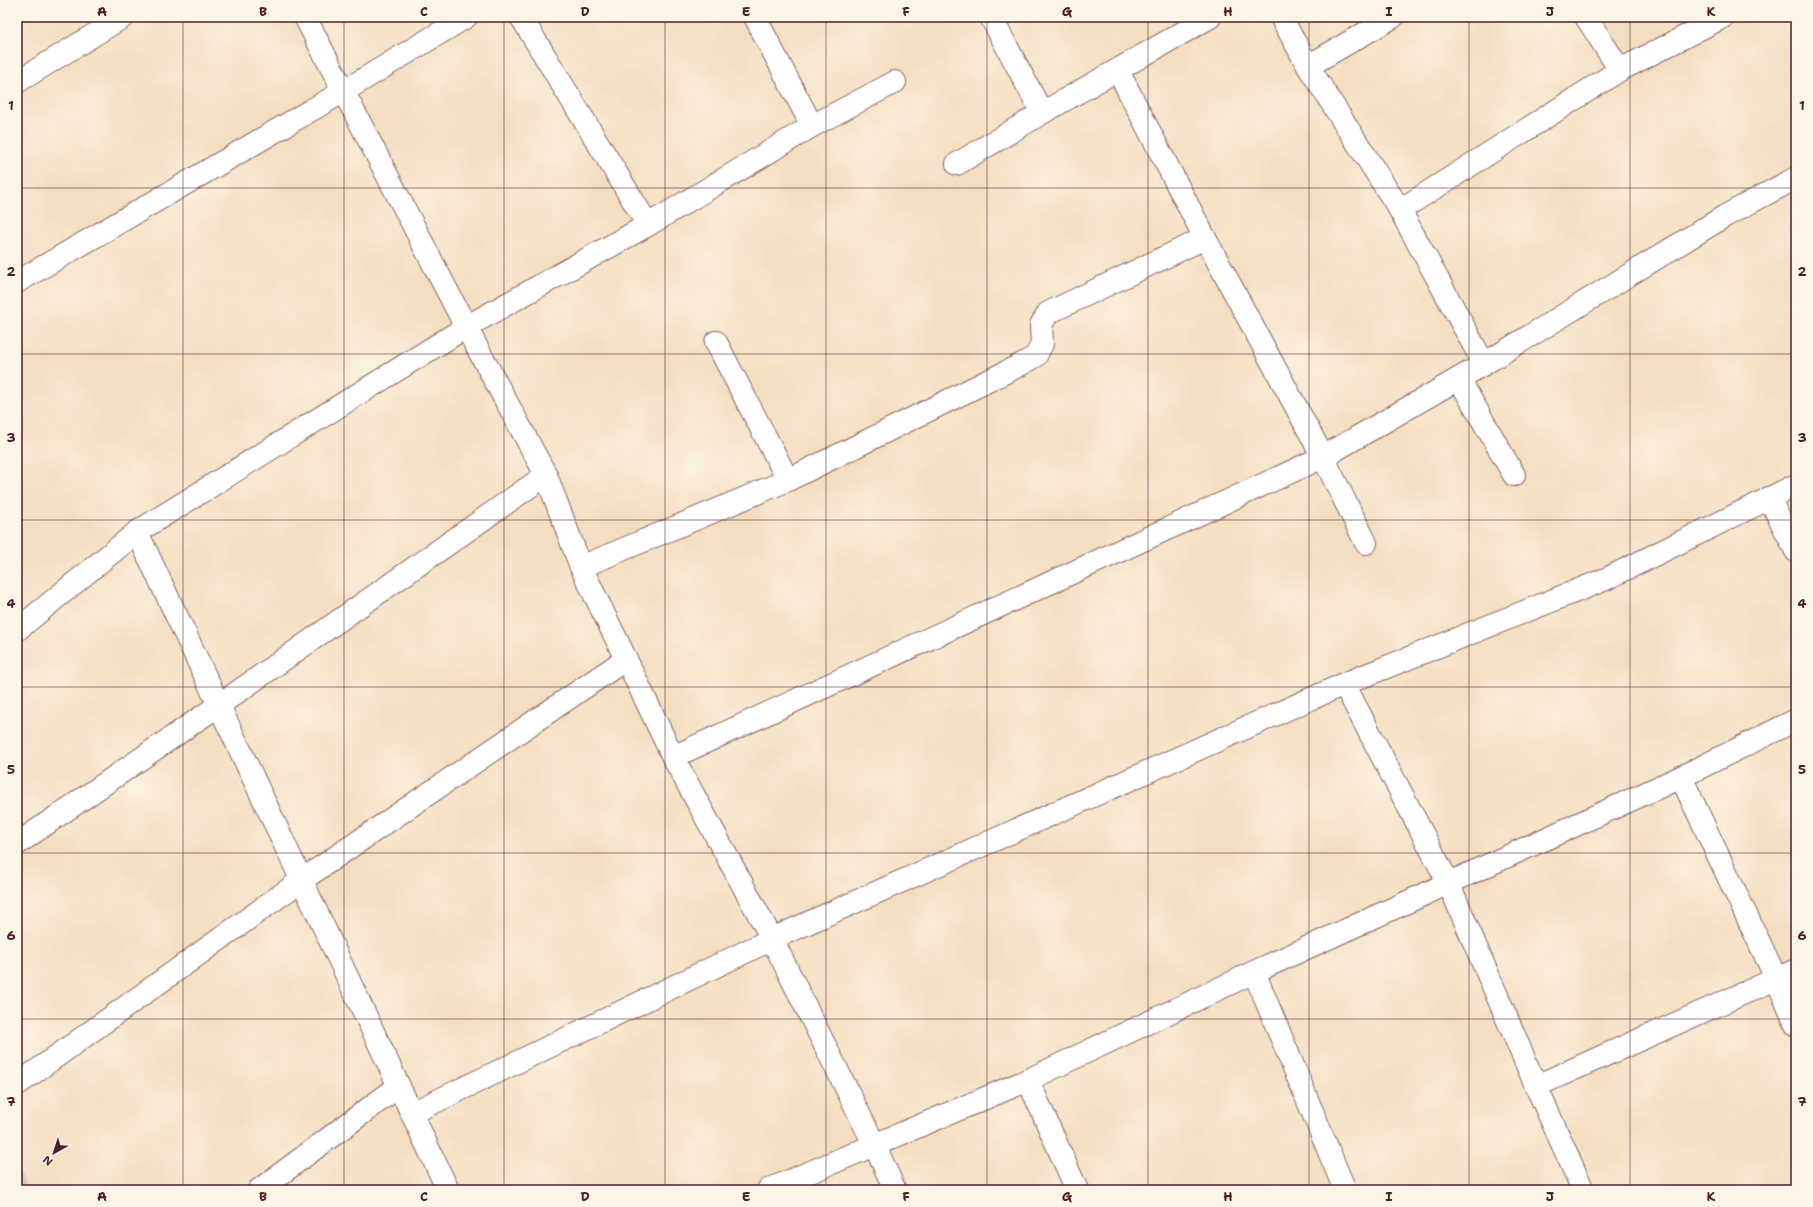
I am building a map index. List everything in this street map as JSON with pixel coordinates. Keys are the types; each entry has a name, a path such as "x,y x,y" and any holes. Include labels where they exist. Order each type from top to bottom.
{"street":[{"path":"17,82 124,17"},
{"path":"305,17 466,327 546,475 581,567 673,757 772,939 874,1144 895,1190"},
{"path":"17,282 344,91 466,17"},
{"path":"521,17 648,225"},
{"path":"755,17 812,126"},
{"path":"991,17 1042,113"},
{"path":"957,164 1042,113 1118,71 1210,17"},
{"path":"1281,17 1308,66 1400,210 1484,364"},
{"path":"1308,66 1393,17"},
{"path":"1586,17 1620,70"},
{"path":"1400,210 1620,70 1723,17"},
{"path":"1118,71 1205,238 1323,456 1366,543"},
{"path":"17,630 137,532 466,327 648,225 812,126 895,82"},
{"path":"673,757 1323,456 1459,379 1725,216 1796,178"},
{"path":"581,567 788,480 1036,356 1042,344 1040,325 1048,313 1205,238"},
{"path":"716,342 788,480"},
{"path":"1459,379 1514,475"},
{"path":"17,844 219,705 546,475"},
{"path":"412,1113 772,939 1344,684 1606,578 1796,485"},
{"path":"1769,498 1796,551"},
{"path":"137,532 448,1190"},
{"path":"18,1084 302,880 626,659"},
{"path":"1344,684 1448,882 1536,1086 1583,1190"},
{"path":"768,1190 1028,1080 1254,972 1448,882 1681,777 1796,720"},
{"path":"1681,777 1786,974 1796,1025"},
{"path":"1254,972 1345,1190"},
{"path":"1536,1086 1786,974"},
{"path":"1028,1080 1077,1190"},
{"path":"259,1190 399,1086"}],"shaded area":[{"path":"17,1166 27,1190 17,1190"}]}
